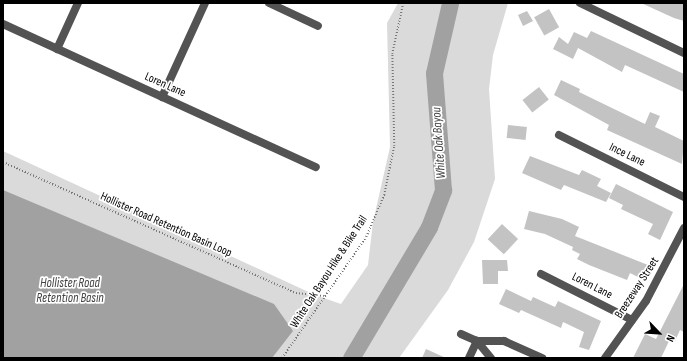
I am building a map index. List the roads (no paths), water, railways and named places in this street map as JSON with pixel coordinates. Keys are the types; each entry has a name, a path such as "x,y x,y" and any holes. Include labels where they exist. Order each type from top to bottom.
{"street":[{"path":"57,49 78,3"},
{"path":"162,96 205,3"},
{"path":"269,3 318,26"},
{"path":"580,3 684,53"},
{"name":"Loren Lane","path":"3,24 316,167"},
{"name":"Ince Lane","path":"559,135 684,197"},
{"name":"Breezeway Street","path":"605,358 660,277 684,228"},
{"name":"Loren Lane","path":"541,274 632,320"},
{"path":"461,334 477,341 504,341 542,358"},
{"path":"469,358 477,341"},
{"path":"477,341 491,358"}],"water":[{"name":"Hollister Road Retention Basin","path":"3,190 274,304 293,331 272,358 3,358"}],"waterway":[{"name":"White Oak Bayou","path":"351,358 429,227 443,190 434,73 450,3"}]}
